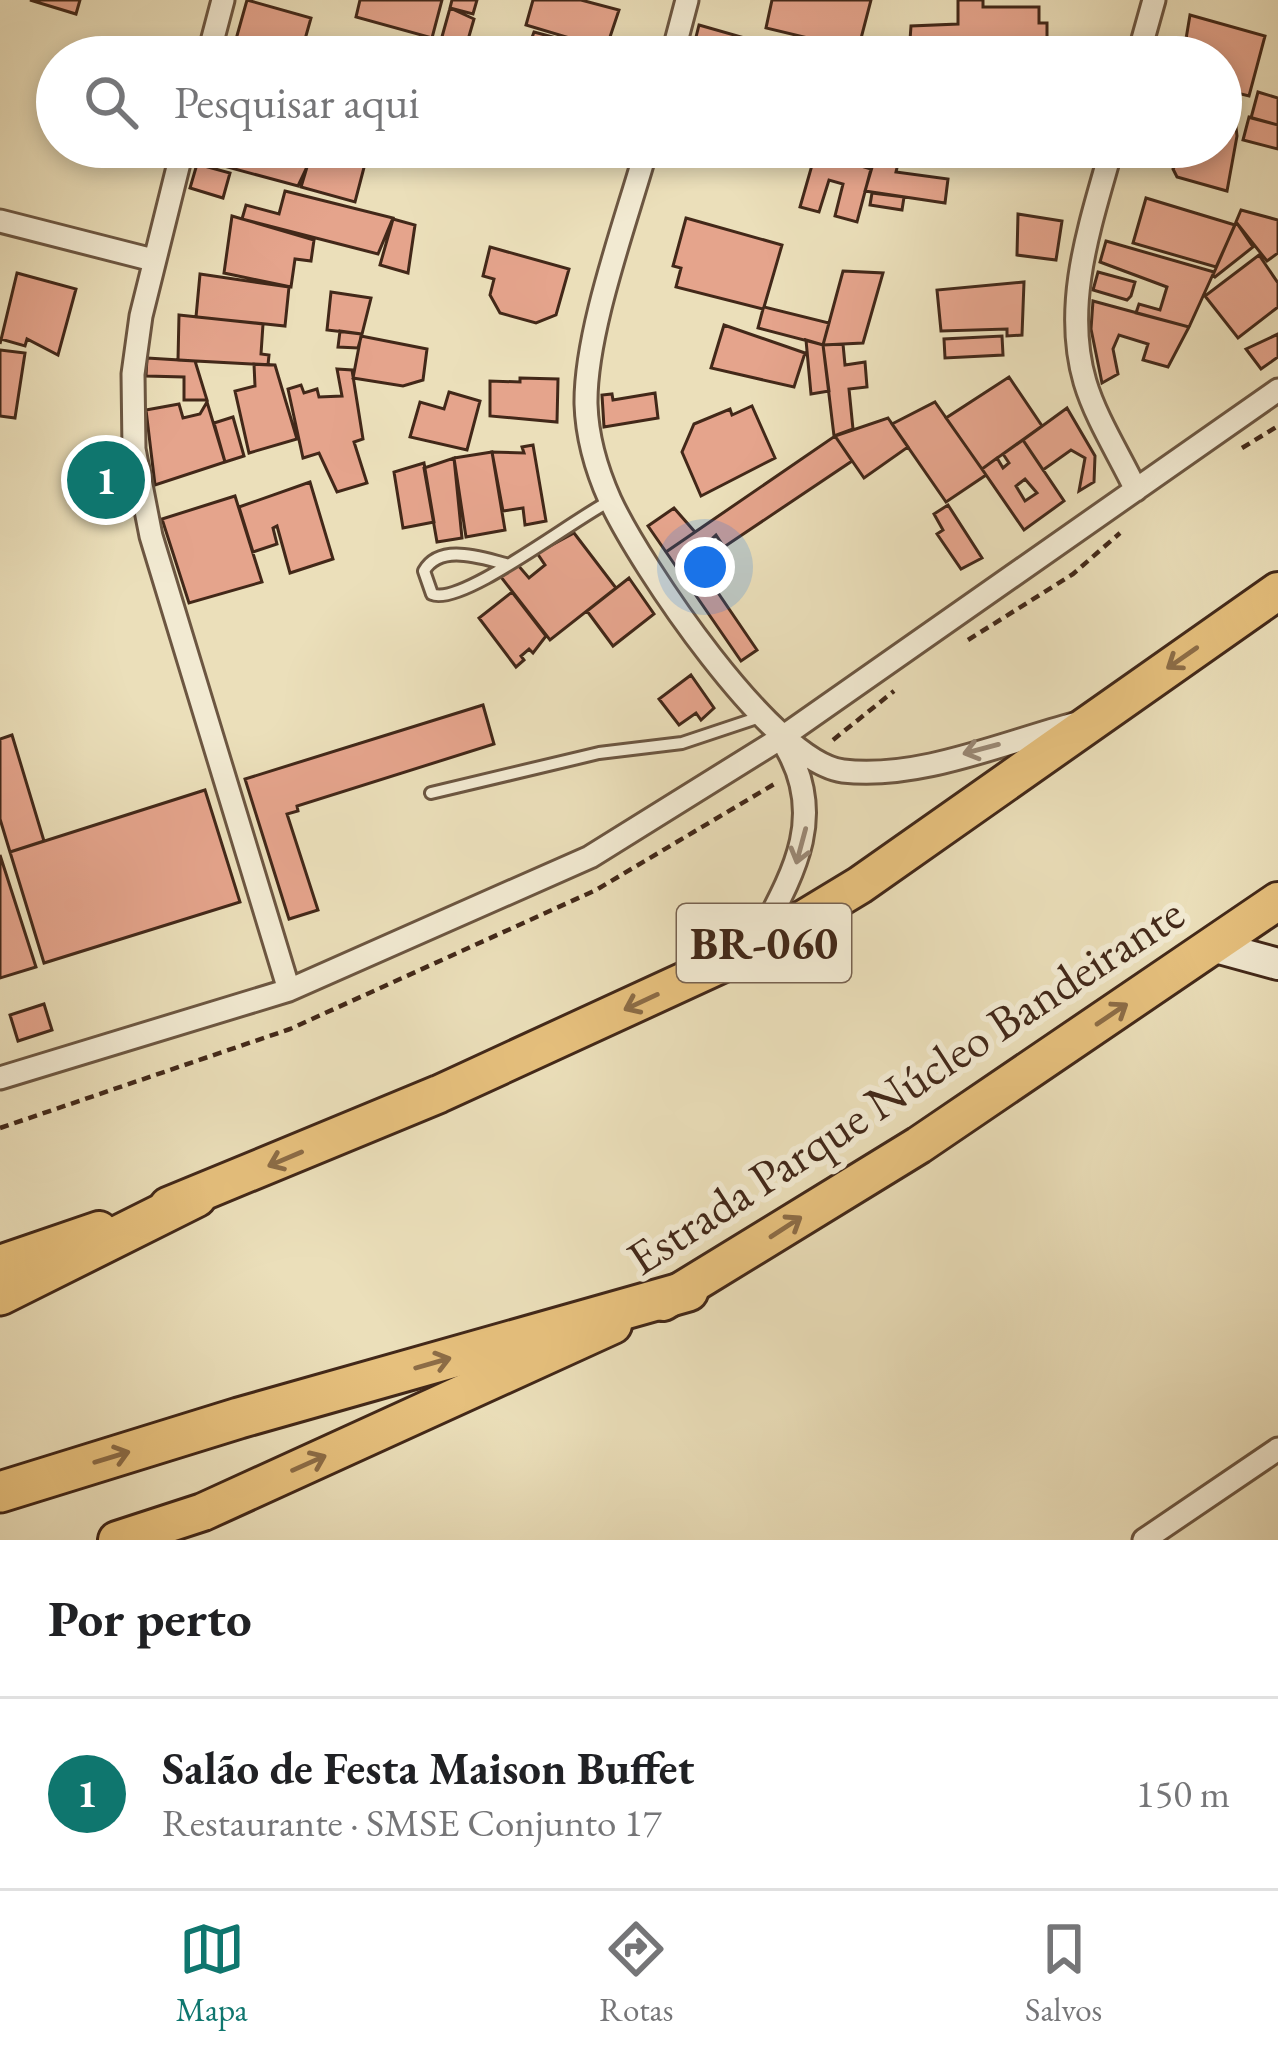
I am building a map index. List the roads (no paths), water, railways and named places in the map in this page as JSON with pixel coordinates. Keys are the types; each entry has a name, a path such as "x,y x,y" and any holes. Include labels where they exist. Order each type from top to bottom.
{"highway":[{"name":"BR-060","path":"0,1295 196,1197 439,1094 754,949 860,885 1278,591"},
{"name":"Estrada Parque Núcleo Bandeirante","path":"117,1540 202,1512 688,1291 919,1145 1278,901"},
{"path":"0,1264 196,1197"},
{"path":"0,1492 688,1291"},
{"path":"144,1540 202,1512"}],"main road":[{"path":"1212,946 1278,964"}],"street":[{"path":"214,36 224,0"},
{"path":"678,36 688,0"},
{"path":"1144,36 1154,0"},
{"path":"178,168 153,260 133,374 138,470 151,536 289,990"},
{"path":"642,168 588,382 592,446 611,501 760,717 808,759 840,771 885,770 1094,718"},
{"path":"1107,168 1076,294 1076,344 1086,386 1136,490"},
{"path":"0,221 153,260"},
{"path":"0,1078 289,990 590,857 781,738 1278,390"},
{"path":"754,949 807,836 798,769 781,738"},
{"path":"1144,1540 1278,1449"}],"lane":[{"path":"506,564 452,555 435,558 424,571 438,598 466,589 611,501"},
{"path":"431,793 599,753 682,742 760,717"}],"place":[{"name":"Salão de Festa Maison Buffet","path":"106,480"}]}
